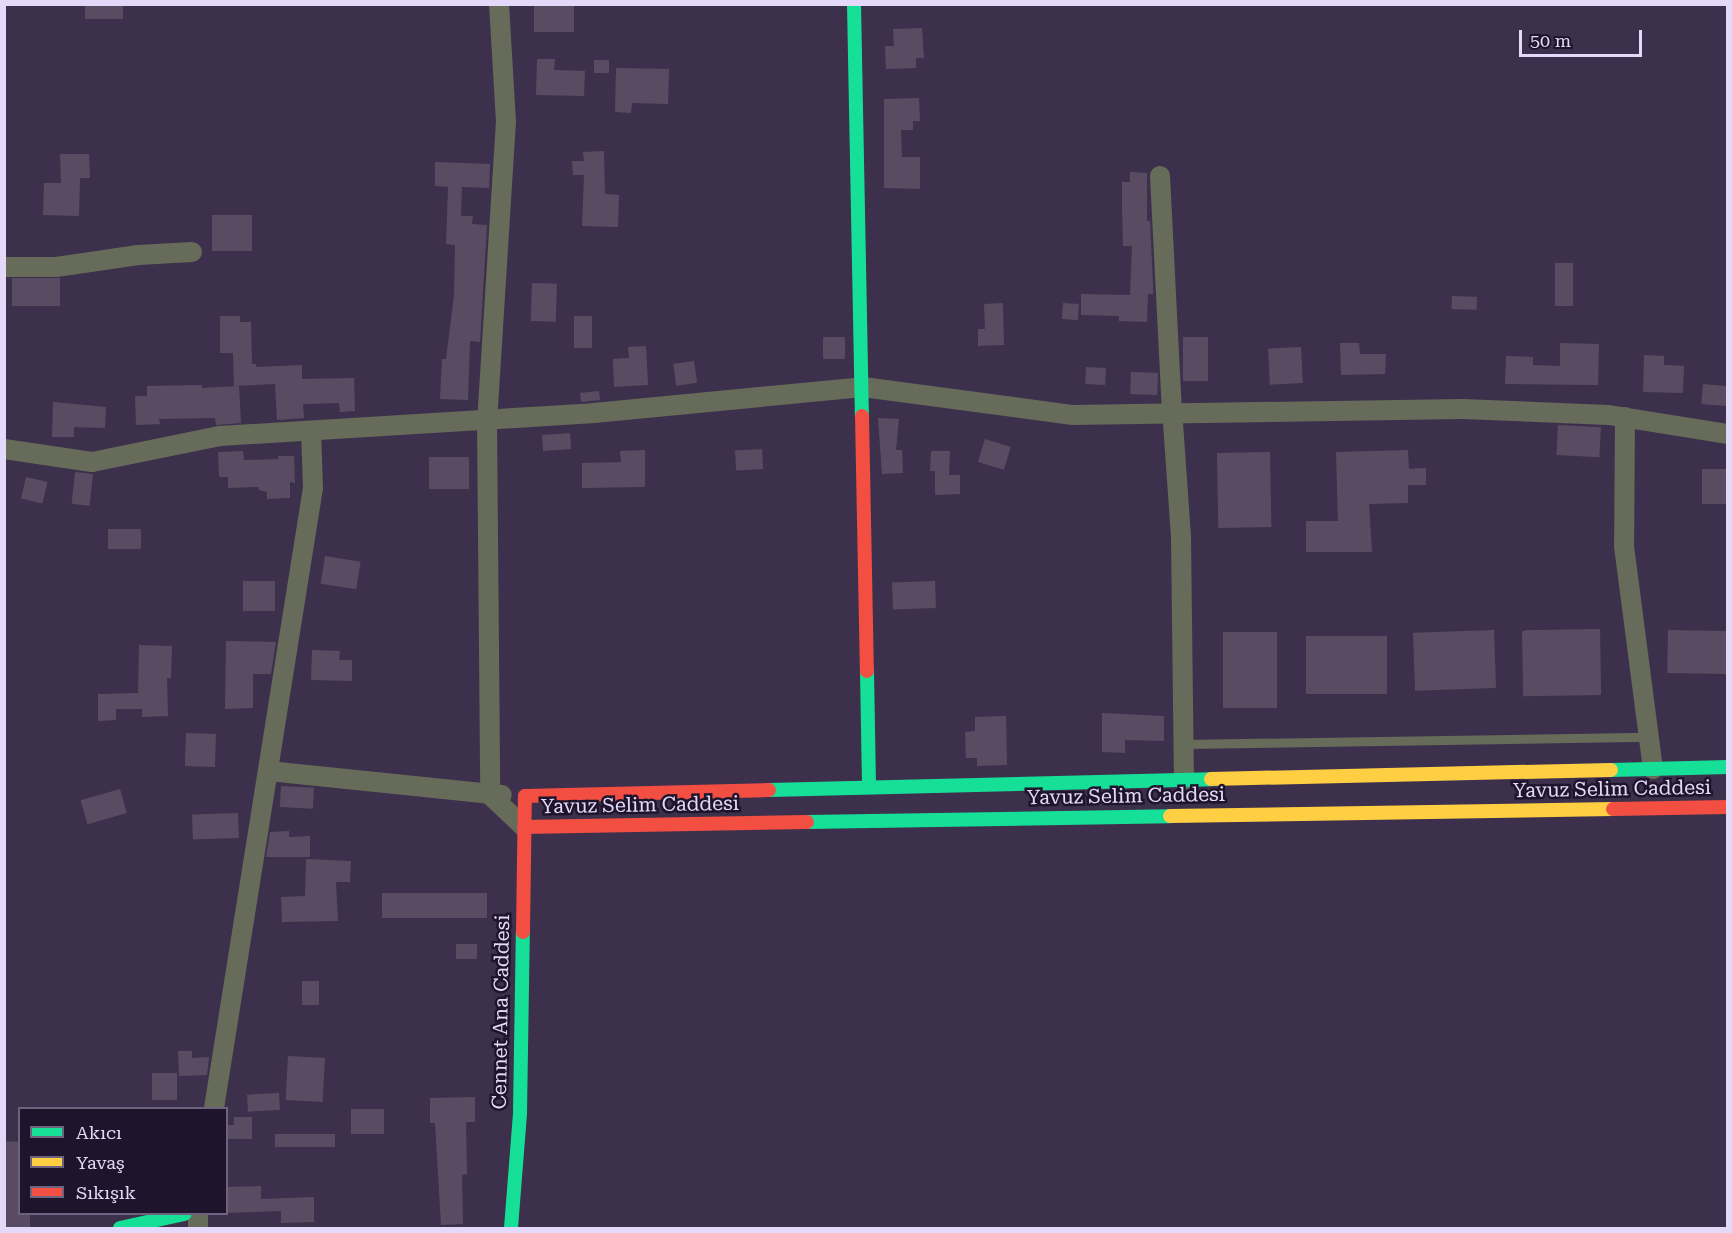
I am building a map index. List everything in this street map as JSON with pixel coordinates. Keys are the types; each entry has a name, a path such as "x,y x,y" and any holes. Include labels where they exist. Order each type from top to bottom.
{"street":[{"path":"499,4 506,121 487,421 490,795 524,827"},
{"path":"854,4 869,787"},
{"path":"1160,176 1181,538 1184,780"},
{"path":"4,267 56,267 138,255 192,252"},
{"path":"4,449 92,462 220,436 487,421 863,387 1073,415 1462,409 1625,417 1728,434"},
{"path":"1625,417 1624,546 1653,769"},
{"path":"214,1107 313,488 311,431"},
{"name":"Yavuz Selim Caddesi","path":"525,796 1728,767"},
{"path":"269,771 490,795 525,796"},
{"name":"Cennet Ana Caddesi","path":"511,1228 520,1113 525,796"},
{"name":"Yavuz Selim Caddesi","path":"524,827 1728,807"},
{"path":"120,1228 179,1215"}],"lane":[{"path":"1184,744 1649,737"}],"building":[{"path":"85,4 123,4 123,19 85,19"},
{"path":"534,4 574,4 574,32 534,32"},
{"path":"922,28 924,58 916,58 916,68 886,69 885,46 894,46 893,29"},
{"path":"537,59 555,59 554,70 585,71 584,96 536,95"},
{"path":"594,60 609,60 609,73 594,73"},
{"path":"616,68 669,69 668,104 632,103 631,113 615,112"},
{"path":"919,98 920,121 913,121 913,130 901,130 902,157 920,157 920,189 884,188 884,99"},
{"path":"604,151 605,194 619,195 618,227 582,226 584,175 573,175 572,161 584,161 583,152"},
{"path":"60,154 89,154 90,178 80,178 79,216 43,215 44,183 61,183"},
{"path":"435,162 490,164 489,188 462,187 461,216 473,216 472,224 487,225 480,342 470,341 468,400 440,399 442,359 446,359 454,295 455,245 446,244 448,187 435,186"},
{"path":"1130,172 1147,173 1147,221 1150,221 1153,294 1148,294 1147,322 1119,321 1119,316 1081,315 1081,294 1130,295 1132,246 1123,246 1122,182 1130,182"},
{"path":"212,215 252,215 252,251 212,251"},
{"path":"1555,263 1573,263 1573,306 1555,306"},
{"path":"12,278 60,278 60,306 12,306"},
{"path":"532,283 557,284 556,322 531,321"},
{"path":"1452,296 1477,297 1477,310 1452,309"},
{"path":"1003,303 1004,345 978,346 978,329 985,329 984,304"},
{"path":"1063,303 1079,304 1078,320 1062,319"},
{"path":"220,316 240,316 240,322 251,322 252,364 256,364 256,367 302,365 302,379 354,378 355,411 340,412 339,403 303,404 304,418 277,420 275,384 234,386 233,353 220,353"},
{"path":"574,316 592,316 592,348 574,348"},
{"path":"823,337 845,337 845,359 823,359"},
{"path":"1183,337 1208,337 1208,381 1183,381"},
{"path":"1340,343 1359,343 1360,354 1386,354 1385,374 1341,375"},
{"path":"1560,343 1599,344 1598,385 1505,384 1506,356 1533,357 1533,365 1560,366"},
{"path":"646,346 648,385 614,387 613,359 629,358 628,347"},
{"path":"1301,347 1303,383 1270,385 1268,349"},
{"path":"1644,355 1664,356 1664,365 1684,366 1683,393 1643,392"},
{"path":"694,361 697,383 676,386 673,364"},
{"path":"1086,367 1106,368 1105,385 1085,384"},
{"path":"1131,372 1158,373 1157,395 1130,394"},
{"path":"1703,384 1728,386 1726,406 1701,404"},
{"path":"202,385 202,388 239,386 241,423 216,425 215,418 159,419 160,424 136,425 135,396 147,396 147,386"},
{"path":"599,391 600,400 581,402 580,393"},
{"path":"53,402 106,407 105,428 74,427 74,437 52,437"},
{"path":"878,418 899,419 896,450 902,450 903,473 882,474"},
{"path":"1558,425 1601,427 1599,457 1556,455"},
{"path":"570,433 571,449 543,451 542,435"},
{"path":"985,439 1011,447 1004,470 978,462"},
{"path":"762,449 763,469 736,470 735,450"},
{"path":"645,450 645,487 582,488 582,463 621,462 620,451"},
{"path":"1408,450 1409,469 1426,468 1426,485 1408,485 1408,503 1369,504 1372,552 1306,552 1306,521 1338,521 1336,452"},
{"path":"243,451 244,460 294,456 295,483 290,482 290,498 267,499 267,492 259,490 259,487 228,488 228,477 219,477 218,452"},
{"path":"931,451 950,451 949,475 960,475 960,494 935,495 935,471 930,471"},
{"path":"1270,452 1271,527 1218,528 1217,453"},
{"path":"429,457 469,457 469,489 429,489"},
{"path":"1702,469 1728,469 1728,504 1702,504"},
{"path":"75,472 93,474 90,506 72,504"},
{"path":"26,477 47,482 42,503 21,498"},
{"path":"108,529 141,529 141,549 108,549"},
{"path":"325,556 361,562 356,589 321,584"},
{"path":"243,581 275,581 275,611 243,611"},
{"path":"935,581 936,608 893,609 892,583"},
{"path":"1600,629 1601,695 1523,696 1522,630"},
{"path":"1494,630 1496,688 1415,691 1413,633"},
{"path":"1668,630 1728,631 1727,674 1667,673"},
{"path":"1223,632 1277,632 1277,708 1223,708"},
{"path":"1306,636 1387,636 1387,694 1306,694"},
{"path":"226,641 276,642 271,674 253,674 253,708 225,709"},
{"path":"139,645 172,646 171,678 167,678 168,716 142,717 142,709 116,709 116,720 98,721 98,694 138,693"},
{"path":"312,650 340,651 339,660 352,660 352,681 311,680"},
{"path":"1102,713 1164,716 1164,741 1125,740 1125,753 1102,752"},
{"path":"1006,716 1007,765 977,766 977,758 966,758 965,732 975,731 975,717"},
{"path":"186,733 216,734 215,767 185,766"},
{"path":"281,786 314,788 313,809 280,807"},
{"path":"120,789 127,813 87,824 81,800"},
{"path":"238,813 239,838 193,840 192,815"},
{"path":"289,831 289,837 310,836 310,857 266,857 270,832"},
{"path":"306,859 351,861 350,882 336,882 338,921 282,922 281,897 305,896"},
{"path":"382,893 487,893 487,918 382,918"},
{"path":"456,944 477,944 477,959 456,959"},
{"path":"302,981 319,981 319,1005 302,1005"},
{"path":"178,1051 192,1051 192,1058 209,1057 207,1075 179,1076"},
{"path":"288,1056 325,1058 323,1102 286,1100"},
{"path":"152,1073 177,1073 177,1100 152,1100"},
{"path":"279,1093 280,1110 248,1112 247,1095"},
{"path":"475,1097 475,1122 466,1122 467,1174 462,1175 463,1224 441,1225 435,1123 430,1123 430,1098"},
{"path":"351,1109 384,1109 384,1134 351,1134"},
{"path":"234,1117 252,1117 252,1139 228,1139 228,1125 234,1125"},
{"path":"275,1134 335,1134 335,1147 275,1147"},
{"path":"4,1141 18,1142 18,1215 30,1215 30,1228 4,1228"},
{"path":"261,1186 261,1199 314,1197 314,1222 281,1223 281,1211 228,1213 228,1187"}],"traffic: fast":[{"path":"854,4 862,416"},
{"path":"867,671 869,787"},
{"path":"1611,770 1728,767"},
{"path":"769,790 1211,779"},
{"path":"807,822 1170,816"},
{"path":"511,1228 520,1113 523,932"},
{"path":"120,1228 179,1215"}],"traffic: slow":[{"path":"1211,779 1611,770"},
{"path":"1170,816 1613,809"}],"traffic: jam":[{"path":"862,416 867,671"},
{"path":"523,932 525,796 769,790"},
{"path":"1613,809 1728,807"},
{"path":"524,827 807,822"}]}
